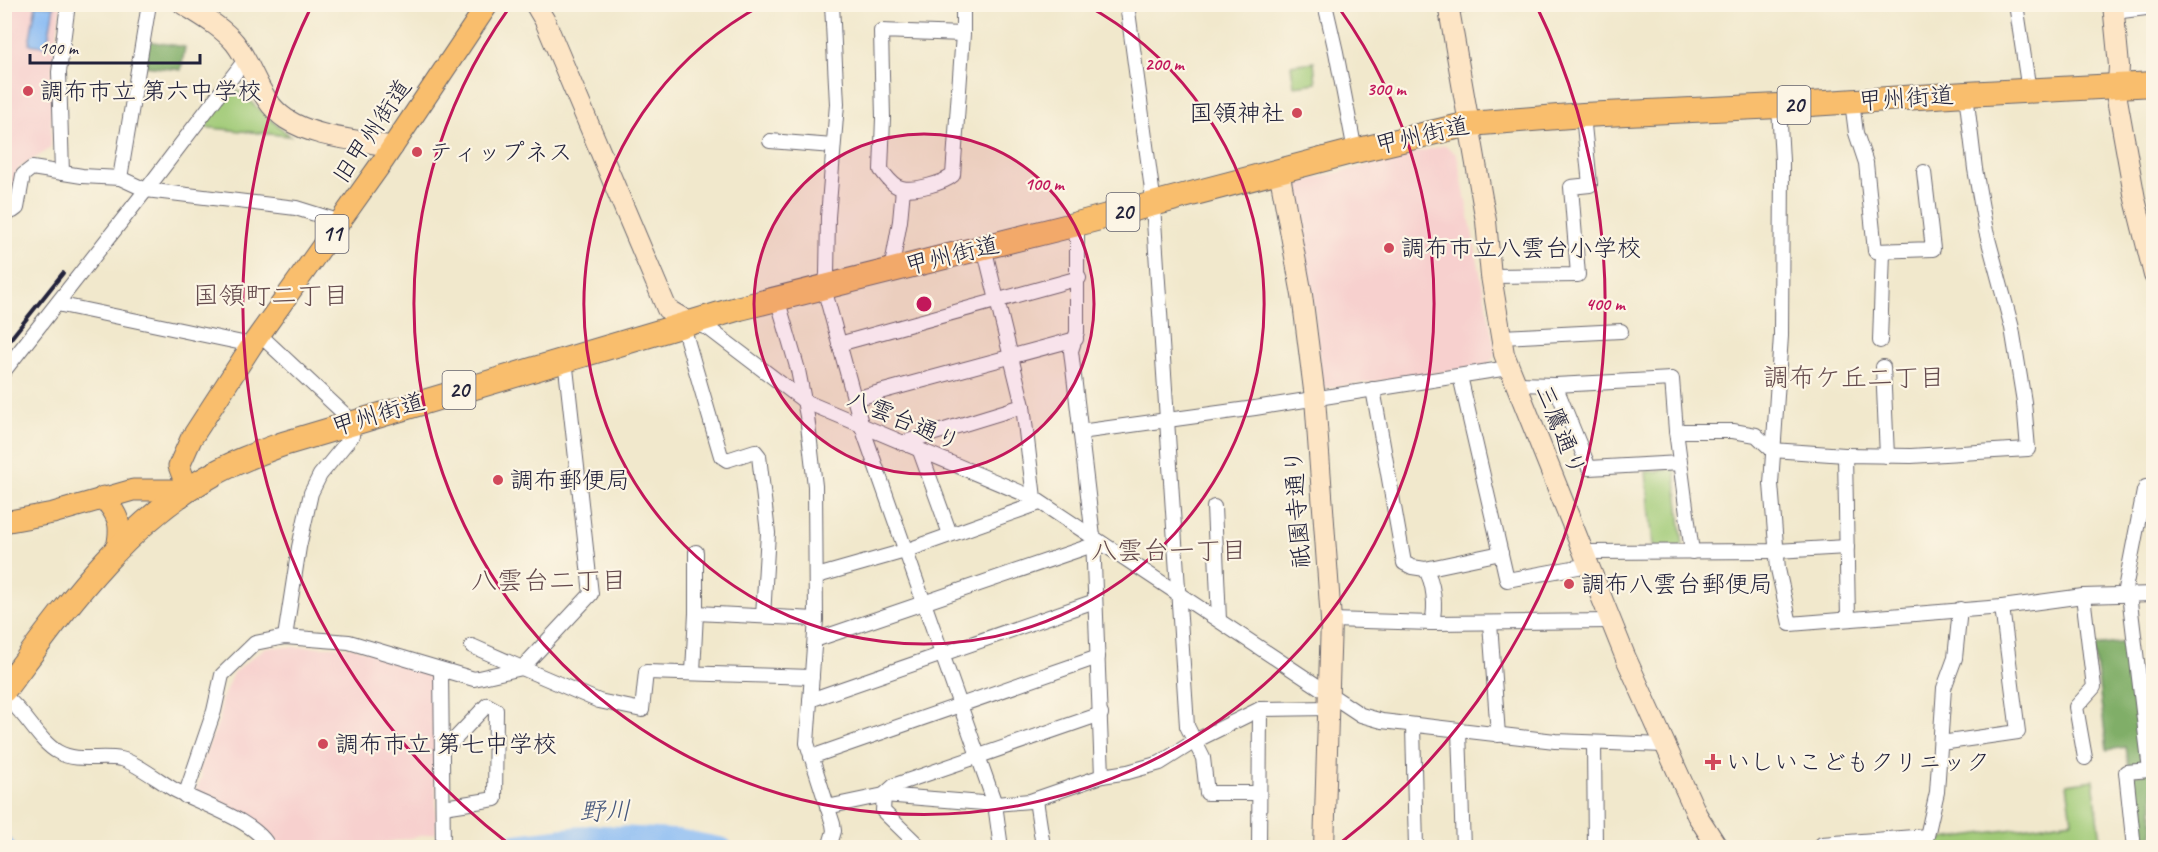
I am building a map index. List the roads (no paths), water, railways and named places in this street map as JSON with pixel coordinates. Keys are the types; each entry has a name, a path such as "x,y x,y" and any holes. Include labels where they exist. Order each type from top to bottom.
{"highway":[{"name":"甲州街道","path":"180,496 212,475 245,458 283,444 652,333 698,325 777,298 1152,205 1354,151 1469,124 1583,115 2154,84"},
{"name":"20","path":"7,683 100,565 180,496"}],"main road":[{"name":"旧甲州街道","path":"180,496 179,466 191,439 256,340 393,147 488,4"},
{"path":"4,511 42,504 101,485 111,495 119,522 117,548"},
{"path":"4,522 53,513 133,490 180,496"},
{"path":"4,532 35,527 85,514 111,495"}],"street":[{"path":"63,173 59,72 68,4"},
{"path":"120,178 149,4"},
{"path":"183,4 210,21 235,42 262,94 284,118 310,132 393,147"},
{"path":"535,4 545,21 667,309 698,325 721,456 727,460 755,452 759,456 768,533 764,616"},
{"path":"832,4 837,104 825,286 862,427 994,804 1001,848"},
{"path":"963,4 963,34 953,175 946,181 903,189 894,184 881,170 883,118 881,31 963,34"},
{"path":"1127,4 1152,190 1187,726 1203,758 1207,793 1259,794"},
{"path":"1325,4 1354,151"},
{"path":"2016,4 2029,91"},
{"name":"三鷹通り","path":"1454,5 1491,276 1501,338 1512,376 1665,746 1697,815 1718,848"},
{"path":"2152,265 2146,212 2117,99 2119,86 2114,8 2154,8"},
{"path":"4,371 245,60"},
{"path":"1676,432 1733,431 1756,435 1772,450 1845,455 1887,456 2028,449 2024,402 2012,328 1986,231 1975,169 1966,94"},
{"path":"1852,102 1856,133 1866,163 1875,251 1933,249 1924,172"},
{"path":"1779,106 1782,161 1781,336 1771,484 1778,569 1790,624 2002,607 2083,597 2154,594"},
{"path":"1491,276 1578,275 1571,187 1590,185 1583,115"},
{"path":"770,141 833,146"},
{"path":"7,215 16,208 22,175 32,168 82,176 120,178 146,190 296,208 340,222"},
{"name":"祇園寺通り","path":"1279,170 1302,296 1315,398 1331,620 1324,848"},
{"path":"891,271 903,189"},
{"path":"1077,224 1079,278 1076,339 1071,351 1093,541 1102,776"},
{"path":"817,576 905,551 1037,500 1023,406 984,247"},
{"path":"1880,341 1883,252"},
{"path":"839,344 1079,278"},
{"path":"777,298 798,369 807,416 815,486 816,618 807,743 834,831 829,848"},
{"path":"57,304 256,340 353,422 352,436 320,475 311,493 299,548 285,637"},
{"name":"八雲台通り","path":"698,325 804,401 1037,500 1093,541 1219,620 1330,701 1361,715 1382,722 1498,735 1594,744 1665,746"},
{"path":"1501,338 1621,331"},
{"path":"854,399 1076,339"},
{"path":"185,796 214,711 222,675 255,643 285,637 349,642 474,679 522,668 591,594 565,359"},
{"path":"1883,367 1887,456"},
{"path":"1080,432 1460,376 1512,376 1555,385 1672,379 1676,432 1692,552"},
{"path":"1460,376 1507,580 1586,559 1692,552 1847,547"},
{"path":"1555,385 1589,468 1680,463"},
{"path":"1373,389 1404,563 1412,567 1425,568 1501,553"},
{"path":"902,443 1023,406"},
{"path":"920,451 950,534"},
{"path":"1845,455 1848,619"},
{"path":"2133,848 2126,772 2150,770 2126,594 2144,491 2146,487 2154,486"},
{"path":"1214,507 1219,620"},
{"path":"815,640 1093,541"},
{"path":"693,672 696,552"},
{"path":"1425,568 1430,576 1435,613 1432,623"},
{"path":"2083,597 2094,687 2076,707 2085,758"},
{"path":"810,700 1095,601"},
{"path":"1941,743 2018,732 2002,607"},
{"path":"1822,844 1888,843 1928,836 1937,792 1944,688 1955,657 1960,609"},
{"path":"696,613 816,618"},
{"path":"1331,620 1432,623 1612,621"},
{"path":"1490,623 1498,735"},
{"path":"472,646 599,701 642,710 646,672 812,677"},
{"path":"811,757 1098,657"},
{"path":"441,670 443,843"},
{"path":"7,683 27,718 48,747 76,759 123,759 185,796 225,812 265,838 269,848"},
{"path":"828,807 884,795 994,804 1036,800 1102,776 1160,763 1195,741 1260,709 1330,701"},
{"path":"442,748 452,742 487,705 496,710 495,799 444,807"},
{"path":"1259,848 1260,709"},
{"path":"921,848 883,811 884,795 895,785 1101,714"},
{"path":"1413,726 1416,848"},
{"path":"1459,731 1463,848"},
{"path":"1594,744 1595,848"},
{"path":"1036,800 1044,847"}],"water":[{"path":"36,5 54,6 47,47 29,44"}],"waterway":[{"name":"野川","path":"488,848 594,835 680,840 722,848"}],"railway":[{"path":"4,347 63,273"}],"place":[{"name":"調布市立 第六中学校","path":"28,91"},
{"name":"国領神社","path":"1297,113"},
{"name":"ティップネス","path":"417,152"},
{"name":"調布市立八雲台小学校","path":"1389,248"},
{"name":"調布郵便局","path":"498,480"},
{"name":"調布八雲台郵便局","path":"1569,584"},
{"name":"調布市立 第七中学校","path":"323,744"},
{"name":"いしいこどもクリニック","path":"1713,762"}],"district":[{"name":"国領町二丁目","path":"271,295"},
{"name":"調布ケ丘二丁目","path":"1854,377"},
{"name":"八雲台一丁目","path":"1169,550"},
{"name":"八雲台二丁目","path":"549,580"}]}
